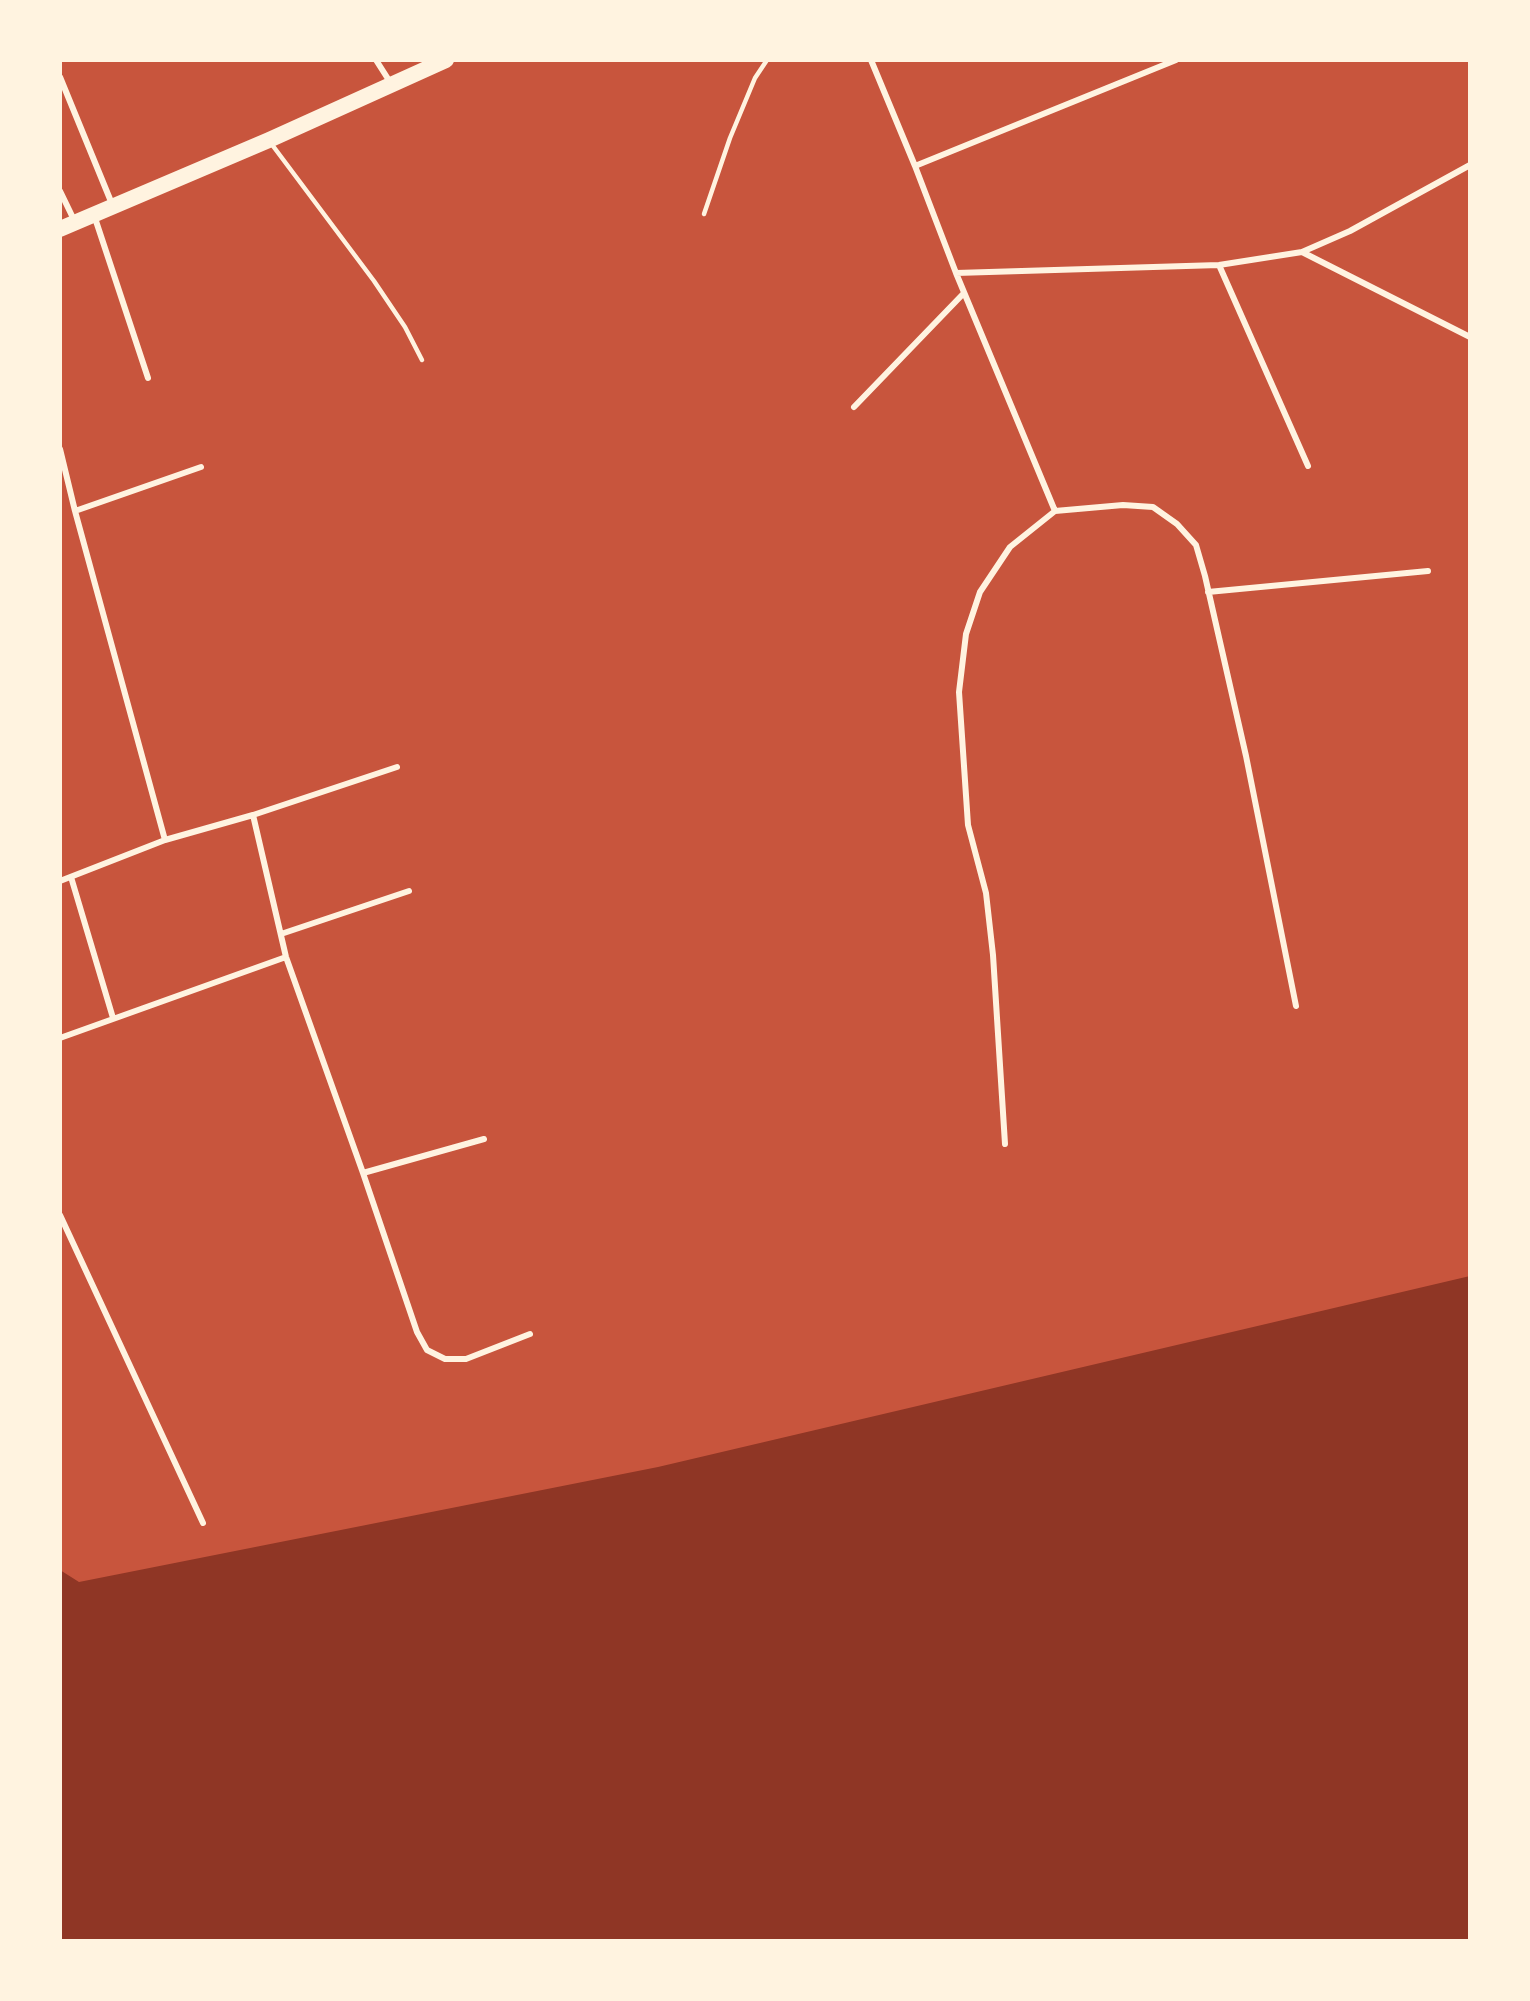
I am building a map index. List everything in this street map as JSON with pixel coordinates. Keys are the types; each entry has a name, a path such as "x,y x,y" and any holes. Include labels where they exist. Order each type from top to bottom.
{"highway":[{"path":"68,226 269,140 392,85 436,62"}],"street":[{"path":"376,60 392,85"},
{"path":"871,60 964,293 1055,511"},
{"path":"915,166 1176,60"},
{"path":"60,77 113,207"},
{"path":"956,273 1219,265 1302,252 1350,231 1470,165"},
{"path":"60,191 68,226"},
{"path":"94,214 147,378"},
{"path":"1302,252 1470,337"},
{"path":"1219,265 1308,466"},
{"path":"854,407 964,293"},
{"path":"60,449 165,840"},
{"path":"75,511 201,467"},
{"path":"1005,1144 993,955 986,893 968,825 959,692 966,634 980,591 1010,547 1055,511 1123,505 1153,507 1177,524 1196,545 1249,768 1296,1006"},
{"path":"1208,592 1428,571"},
{"path":"60,881 165,840 253,815 397,767"},
{"path":"253,815 286,957 417,1332 427,1350 445,1359 466,1359 530,1334"},
{"path":"72,877 113,1018"},
{"path":"281,934 409,891"},
{"path":"60,1038 286,957"},
{"path":"363,1173 484,1139"},
{"path":"60,1215 203,1523"}],"lane":[{"path":"704,214 730,138 754,78 767,60"},
{"path":"269,140 374,281 405,327 422,360"}],"shaded area":[{"path":"1470,1276 1470,1941 60,1941 60,1570 79,1582 658,1467"}]}
